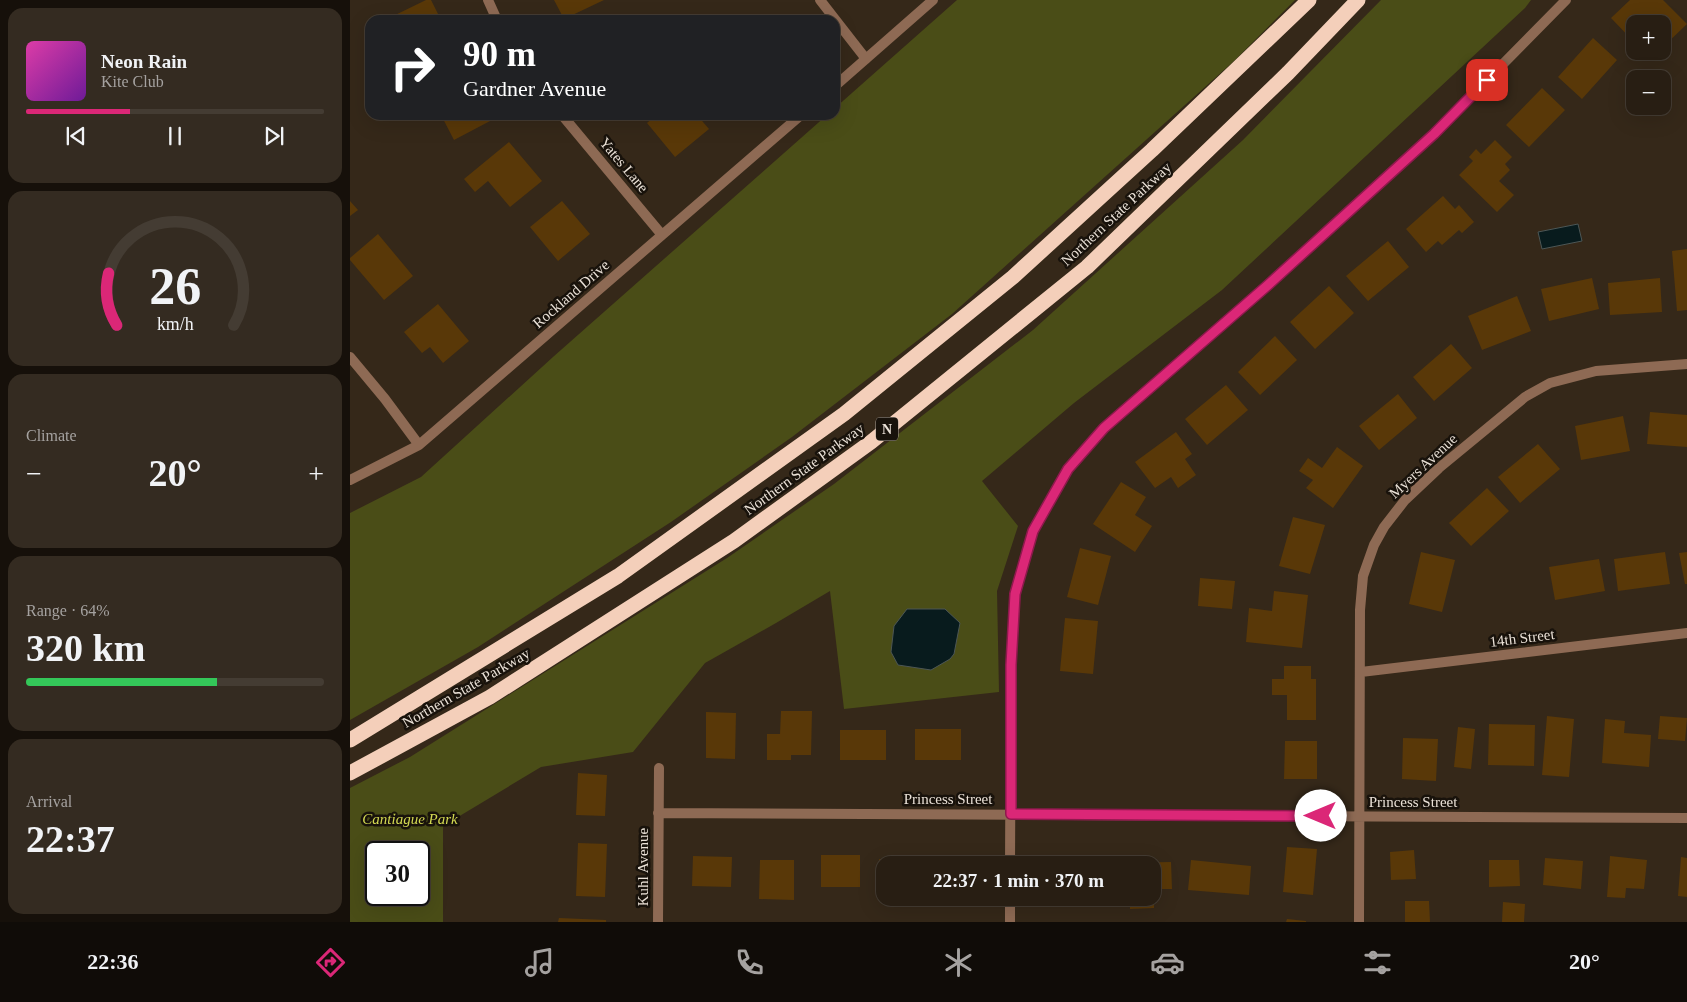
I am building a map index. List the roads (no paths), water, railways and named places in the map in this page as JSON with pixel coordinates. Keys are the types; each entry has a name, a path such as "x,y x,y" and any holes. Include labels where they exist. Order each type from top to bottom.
{"highway":[{"name":"Northern State Parkway","path":"350,740 618,576 844,414 1013,276 1152,150 1309,0"},
{"name":"Northern State Parkway","path":"350,773 499,691 734,541 871,442 1087,267 1288,73 1358,0"}],"street":[{"path":"488,0 495,15"},
{"path":"820,0 832,15"},
{"path":"840,82 933,0"},
{"path":"1010,856 1011,665 1015,594 1033,531 1068,469 1104,428 1268,285 1434,134 1566,0"},
{"path":"840,26 866,59"},
{"name":"Yates Lane","path":"566,120 662,235"},
{"name":"Rockland Drive","path":"350,480 418,445 795,120"},
{"path":"350,357 385,399 418,445"},
{"name":"Myers Avenue","path":"1359,922 1360,610 1363,576 1374,544 1384,527 1406,500 1439,468 1525,397 1550,383 1596,371 1687,364"},
{"name":"14th Street","path":"1361,672 1687,633"},
{"name":"Kuhl Avenue","path":"658,922 659,768"},
{"name":"Princess Street","path":"658,813 1687,818"},
{"path":"1010,906 1010,922"}],"park label":[{"name":"Cantiague Park","path":"410,819"}]}
